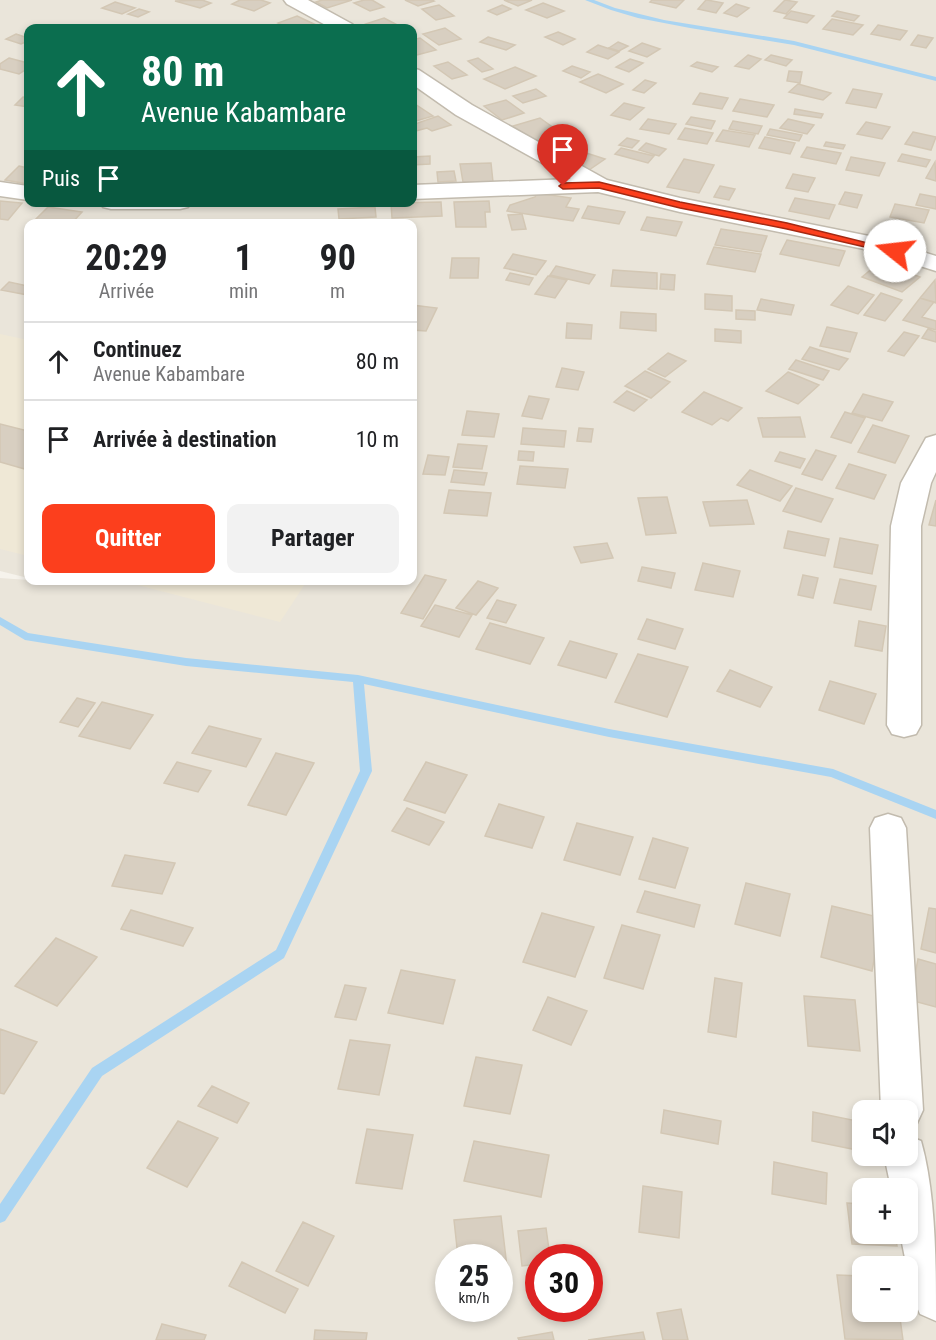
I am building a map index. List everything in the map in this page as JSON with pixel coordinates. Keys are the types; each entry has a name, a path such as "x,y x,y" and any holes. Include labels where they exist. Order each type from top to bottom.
{"street":[{"path":"294,0 338,24"},
{"path":"417,77 464,110 599,185 680,205 874,244 936,264"},
{"path":"417,192 599,185"},
{"path":"0,189 24,192"},
{"path":"904,725 906,526 916,483 936,444"},
{"path":"888,828 902,1100"},
{"path":"908,1166 936,1298"}],"shaded area":[{"path":"0,0 936,0 936,1340 0,1340 0,578 24,580 24,585 417,585 417,219 24,219 24,577 0,571"},
{"path":"0,334 24,339 24,555 0,549"},
{"path":"137,585 304,585 280,622"}],"building":[{"path":"202,0 211,3 200,8 175,1"},
{"path":"240,0 261,0 270,3 254,11 232,4"},
{"path":"352,0 327,8 316,2"},
{"path":"372,0 384,7 370,11 354,3"},
{"path":"405,0 432,0 434,1 418,6"},
{"path":"504,0 532,0 518,6"},
{"path":"652,0 684,0 676,8 650,2"},
{"path":"706,0 723,3 716,13 698,9"},
{"path":"785,0 797,2 786,14 774,11"},
{"path":"115,2 135,8 122,14 102,8"},
{"path":"543,3 564,11 547,18 526,10"},
{"path":"736,4 749,8 737,17 724,13"},
{"path":"439,5 454,16 436,20 422,9"},
{"path":"502,5 511,9 497,15 488,11"},
{"path":"139,9 149,12 138,17 128,14"},
{"path":"791,11 814,16 807,23 784,18"},
{"path":"837,11 859,16 854,21 832,16"},
{"path":"297,16 314,24 280,24 278,23"},
{"path":"384,18 395,24 366,24"},
{"path":"832,19 863,25 853,35 823,29"},
{"path":"878,25 907,31 900,40 871,34"},
{"path":"445,28 461,39 439,45 423,34"},
{"path":"558,32 575,39 563,45 545,37"},
{"path":"16,34 24,37 24,43 21,44 6,39"},
{"path":"918,35 933,38 926,48 911,45"},
{"path":"488,37 515,45 506,50 480,42"},
{"path":"420,38 436,50 417,55 417,39"},
{"path":"618,42 628,46 619,51 609,48"},
{"path":"642,43 660,49 647,57 629,51"},
{"path":"598,45 619,52 608,59 587,52"},
{"path":"748,55 761,59 749,69 735,66"},
{"path":"771,55 792,60 786,66 765,60"},
{"path":"9,58 24,62 24,71 19,74 0,69 0,64"},
{"path":"478,58 493,69 482,72 468,61"},
{"path":"630,59 643,63 629,72 616,67"},
{"path":"448,62 467,75 452,79 434,66"},
{"path":"697,62 718,67 712,72 691,66"},
{"path":"572,66 590,72 581,78 563,71"},
{"path":"515,67 536,76 505,89 484,79"},
{"path":"789,71 802,72 800,83 787,81"},
{"path":"598,74 623,84 606,93 580,82"},
{"path":"645,80 656,83 644,93 633,90"},
{"path":"798,84 831,93 823,100 789,92"},
{"path":"536,89 546,96 523,103 513,96"},
{"path":"853,89 882,94 876,108 846,103"},
{"path":"700,93 728,98 722,109 693,104"},
{"path":"23,97 24,97 24,106 15,105"},
{"path":"740,99 774,105 767,117 733,111"},
{"path":"506,100 524,113 502,120 484,106"},
{"path":"624,103 644,108 630,120 611,115"},
{"path":"417,105 433,116 417,121"},
{"path":"795,109 823,114 821,118 794,114"},
{"path":"438,116 451,125 432,131 427,128 417,131 417,123"},
{"path":"691,117 715,121 711,129 686,124"},
{"path":"540,118 562,134 536,142 513,126"},
{"path":"648,119 676,124 669,134 640,129"},
{"path":"788,119 814,125 807,134 780,128"},
{"path":"733,121 762,126 758,134 729,129"},
{"path":"866,122 890,127 882,139 857,134"},
{"path":"685,128 713,133 707,144 678,139"},
{"path":"770,129 802,135 799,141 767,135"},
{"path":"723,130 755,135 749,147 716,141"},
{"path":"913,132 936,137 931,150 905,144"},
{"path":"765,137 795,143 790,154 759,148"},
{"path":"627,138 639,141 632,148 619,145"},
{"path":"826,142 845,145 843,149 824,146"},
{"path":"646,143 666,149 659,156 639,150"},
{"path":"807,147 841,153 836,164 801,157"},
{"path":"621,148 654,156 648,163 615,154"},
{"path":"574,149 605,159 589,170 558,160"},
{"path":"902,154 930,160 926,167 898,161"},
{"path":"430,156 430,164 417,165 417,157"},
{"path":"851,157 885,163 879,176 846,170"},
{"path":"684,159 714,165 699,193 667,187"},
{"path":"935,162 936,181 926,178"},
{"path":"491,163 493,182 463,182 460,164"},
{"path":"19,166 24,167 24,183 5,180"},
{"path":"454,171 456,181 438,182 437,172"},
{"path":"793,174 815,178 808,192 786,188"},
{"path":"720,186 735,189 729,200 714,197"},
{"path":"845,192 862,195 857,208 839,204"},
{"path":"537,193 571,198 566,207 579,209 573,221 507,211 510,205 535,197"},
{"path":"920,194 936,197 936,209 916,205"},
{"path":"795,198 835,205 829,219 789,211"},
{"path":"0,201 22,203 8,220 0,219"},
{"path":"489,201 490,212 485,212 486,227 456,227 454,202"},
{"path":"417,202 441,202 442,216 392,218 391,207 417,207"},
{"path":"895,204 929,210 924,223 890,217"},
{"path":"588,206 625,212 619,224 582,218"},
{"path":"48,207 82,212 76,219 36,219"},
{"path":"375,207 376,217 339,219 338,209"},
{"path":"522,214 526,229 512,230 508,215"},
{"path":"647,217 682,222 676,236 641,230"},
{"path":"721,229 767,236 761,252 715,245"},
{"path":"787,240 845,251 839,266 780,254"},
{"path":"714,247 761,254 755,272 707,264"},
{"path":"513,254 546,261 536,275 504,268"},
{"path":"452,258 479,258 478,278 450,278"},
{"path":"880,262 920,277 902,292 862,277"},
{"path":"556,266 595,275 589,284 550,275"},
{"path":"613,270 657,273 657,289 611,286"},
{"path":"510,273 533,278 529,285 506,280"},
{"path":"661,274 675,275 674,290 660,289"},
{"path":"548,276 567,280 555,298 535,294"},
{"path":"935,280 936,303 920,298"},
{"path":"9,282 24,285 24,294 1,290"},
{"path":"848,286 874,295 858,314 831,305"},
{"path":"881,293 902,300 885,321 864,315"},
{"path":"705,294 732,296 732,311 705,309"},
{"path":"920,298 934,302 922,317 936,321 936,330 903,320"},
{"path":"761,299 794,305 791,315 757,310"},
{"path":"417,306 437,308 426,331 417,330"},
{"path":"736,310 755,311 755,320 736,319"},
{"path":"621,312 656,314 656,331 620,328"},
{"path":"567,323 592,325 591,339 566,338"},
{"path":"827,327 857,333 850,352 820,346"},
{"path":"715,329 741,331 741,343 715,341"},
{"path":"928,329 936,332 936,342 922,338"},
{"path":"904,332 919,336 904,356 888,351"},
{"path":"810,347 848,359 839,370 802,359"},
{"path":"668,353 686,361 665,377 648,369"},
{"path":"796,360 829,371 823,380 789,369"},
{"path":"562,368 584,372 578,390 556,387"},
{"path":"645,371 670,382 651,398 625,386"},
{"path":"788,372 819,385 798,404 766,391"},
{"path":"627,391 647,400 634,411 614,402"},
{"path":"704,392 742,408 728,421 721,418 712,425 682,412"},
{"path":"863,394 893,402 882,421 852,413"},
{"path":"529,396 549,399 542,419 522,416"},
{"path":"467,411 499,414 494,437 462,435"},
{"path":"845,412 865,418 851,443 831,437"},
{"path":"800,417 805,437 763,437 758,418"},
{"path":"0,424 24,430 24,469 0,462"},
{"path":"873,425 909,436 895,463 858,452"},
{"path":"523,428 566,431 564,447 521,444"},
{"path":"579,428 593,429 591,442 577,441"},
{"path":"458,444 487,446 482,469 453,467"},
{"path":"816,450 836,456 822,480 802,474"},
{"path":"519,451 534,452 533,461 518,460"},
{"path":"780,452 805,459 800,468 775,461"},
{"path":"428,455 449,457 445,475 423,474"},
{"path":"849,464 886,475 874,499 836,488"},
{"path":"520,466 568,469 565,488 517,484"},
{"path":"454,470 487,473 484,485 451,482"},
{"path":"750,470 792,486 780,501 737,485"},
{"path":"796,488 833,499 821,522 783,511"},
{"path":"449,490 491,493 487,516 444,513"},
{"path":"667,497 676,533 646,535 638,498"},
{"path":"747,500 754,524 710,526 703,502"},
{"path":"936,500 936,526 929,525"},
{"path":"788,531 829,539 825,556 784,548"},
{"path":"840,538 878,545 872,574 834,567"},
{"path":"607,543 613,558 581,563 574,547"},
{"path":"703,563 740,571 733,597 695,590"},
{"path":"642,567 675,573 671,588 638,581"},
{"path":"425,575 446,580 423,619 401,613"},
{"path":"803,575 818,578 813,598 798,595"},
{"path":"840,579 876,586 871,610 834,603"},
{"path":"478,581 498,588 476,615 456,608"},
{"path":"497,600 516,605 506,623 487,618"},
{"path":"435,605 472,615 459,637 421,626"},
{"path":"647,619 683,629 675,649 638,639"},
{"path":"859,621 886,626 882,651 855,646"},
{"path":"490,623 544,638 530,664 476,649"},
{"path":"570,641 617,654 606,678 558,665"},
{"path":"638,654 688,667 667,717 615,702"},
{"path":"730,670 772,687 760,707 717,691"},
{"path":"830,681 876,694 864,724 819,710"},
{"path":"77,698 95,703 78,727 60,722"},
{"path":"102,702 153,715 130,749 79,736"},
{"path":"209,726 261,739 246,767 192,753"},
{"path":"276,753 314,763 286,815 248,805"},
{"path":"177,762 211,771 198,792 164,783"},
{"path":"426,762 467,775 445,813 404,800"},
{"path":"499,804 544,817 532,848 485,836"},
{"path":"407,808 444,822 429,845 392,831"},
{"path":"577,823 633,837 620,875 564,860"},
{"path":"653,838 688,848 675,888 639,879"},
{"path":"125,855 175,863 162,894 112,886"},
{"path":"746,883 790,894 780,936 735,924"},
{"path":"645,891 700,905 694,927 637,912"},
{"path":"832,906 882,918 872,971 821,957"},
{"path":"929,908 936,909 936,953 921,949"},
{"path":"131,910 193,928 183,946 121,929"},
{"path":"542,913 594,927 575,977 523,962"},
{"path":"622,925 660,935 643,989 604,978"},
{"path":"56,938 97,957 57,1006 15,986"},
{"path":"918,959 936,964 936,1007 910,1000"},
{"path":"401,970 455,980 443,1024 388,1013"},
{"path":"715,978 742,983 736,1037 708,1032"},
{"path":"345,985 366,988 356,1020 335,1017"},
{"path":"804,996 855,1000 860,1051 808,1046"},
{"path":"548,997 587,1011 571,1045 533,1030"},
{"path":"0,1029 37,1042 4,1094 0,1093"},
{"path":"350,1040 390,1045 379,1095 338,1089"},
{"path":"476,1057 522,1065 510,1114 464,1106"},
{"path":"212,1086 249,1103 237,1123 198,1106"},
{"path":"664,1110 721,1121 718,1144 661,1133"},
{"path":"813,1112 852,1120 852,1149 812,1141"},
{"path":"178,1121 218,1138 187,1187 147,1168"},
{"path":"367,1129 413,1135 402,1189 356,1183"},
{"path":"474,1141 549,1155 541,1197 464,1181"},
{"path":"774,1162 827,1173 826,1204 772,1194"},
{"path":"643,1186 682,1192 679,1238 639,1232"},
{"path":"847,1203 852,1203 852,1244"},
{"path":"501,1216 504,1244 457,1244 454,1220"},
{"path":"303,1222 334,1236 308,1286 276,1271"},
{"path":"546,1228 548,1244 525,1244 525,1266 522,1266 518,1231"},
{"path":"852,1244 897,1244 897,1246"},
{"path":"242,1262 298,1289 285,1313 229,1286"},
{"path":"837,1275 852,1276 852,1322 901,1322 903,1340 845,1339"},
{"path":"681,1309 688,1340 663,1340 657,1313"},
{"path":"162,1324 206,1335 204,1340 156,1340"},
{"path":"315,1330 367,1333 366,1340 314,1340"},
{"path":"552,1332 554,1340 519,1340 518,1338"},
{"path":"643,1332 645,1340 588,1340"}],"waterway":[{"path":"588,0 664,22 794,43 936,79"},
{"path":"0,620 25,636 186,662 358,679"},
{"path":"0,1216 97,1072 280,954 366,771 358,679"},
{"path":"358,679 609,733 833,773 936,815"}],"route":[{"path":"563,186 599,185 680,205 874,244 895,251"}]}
